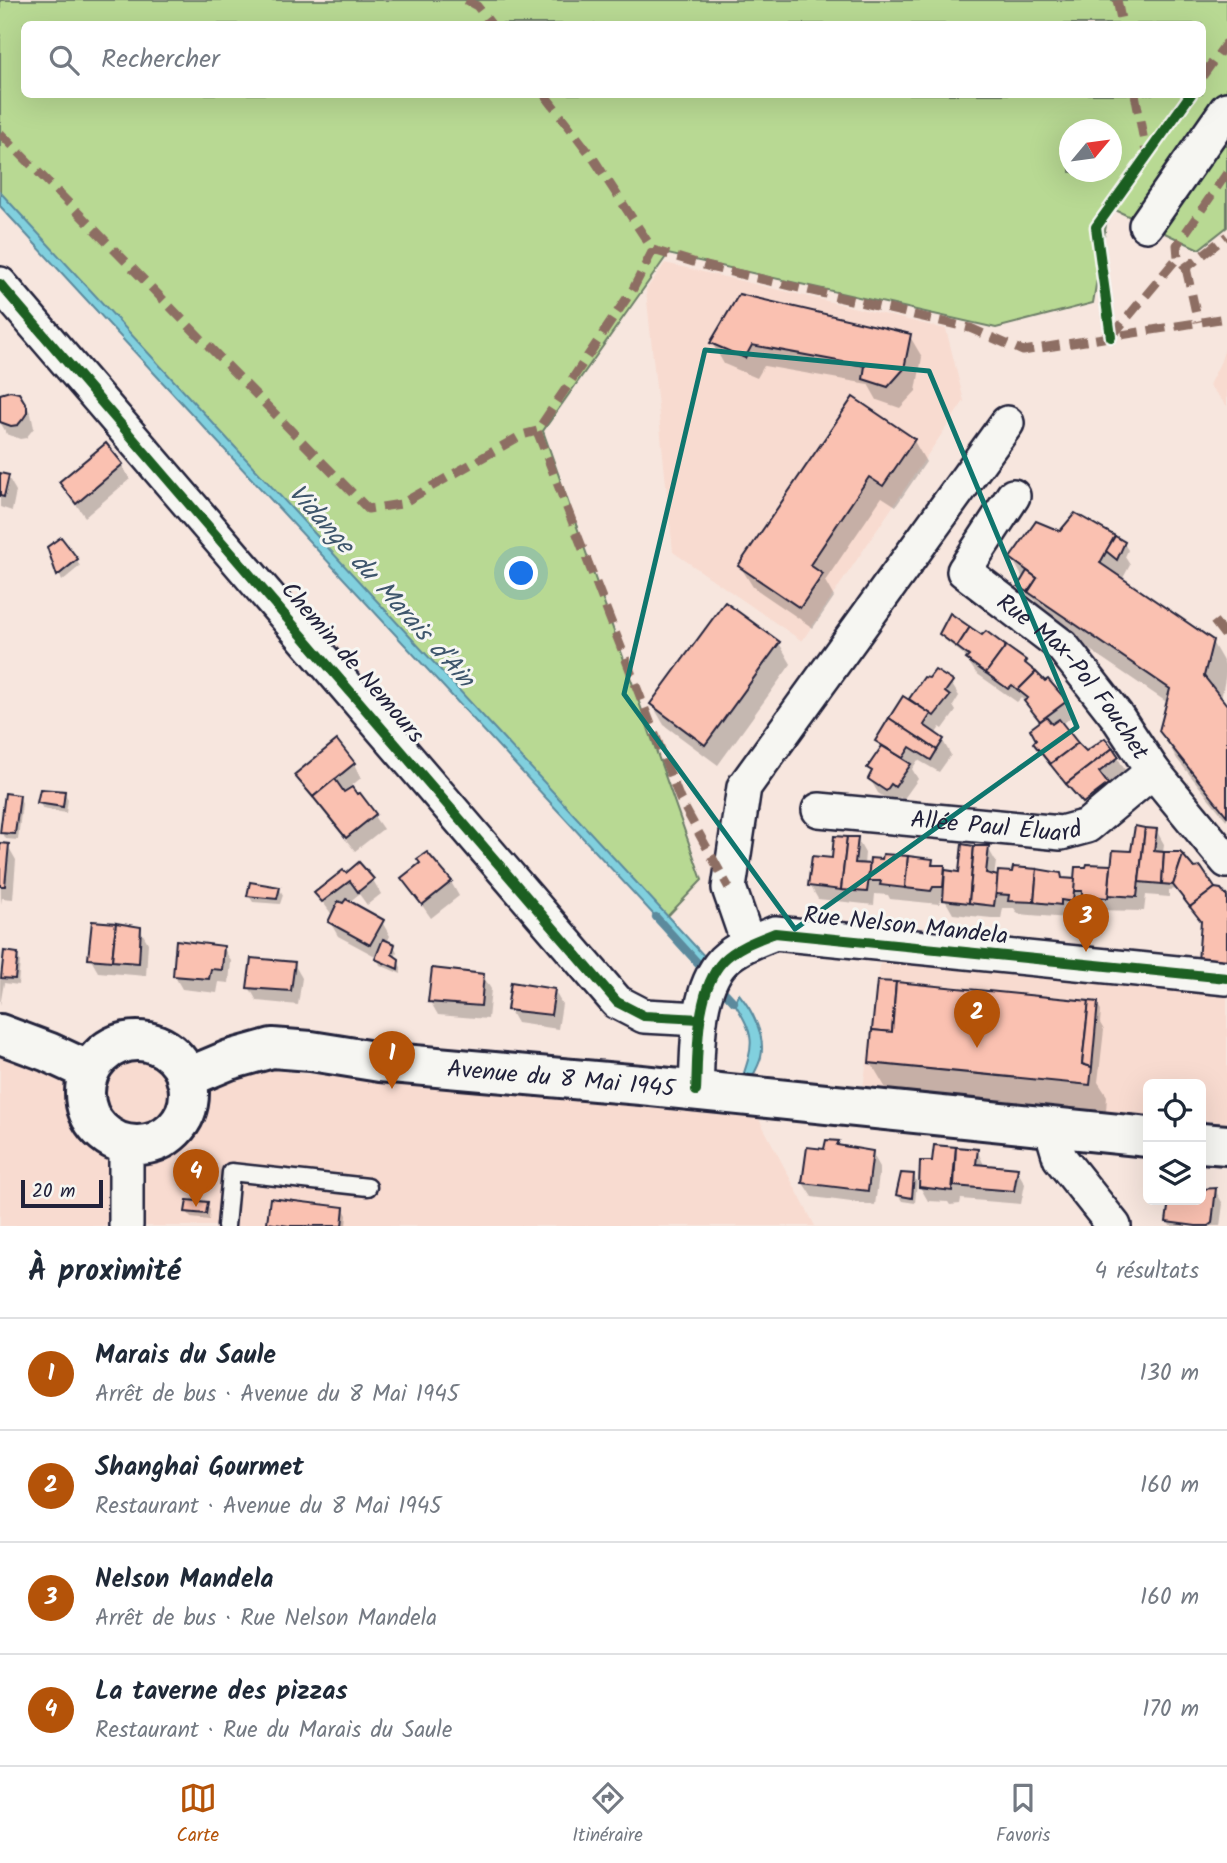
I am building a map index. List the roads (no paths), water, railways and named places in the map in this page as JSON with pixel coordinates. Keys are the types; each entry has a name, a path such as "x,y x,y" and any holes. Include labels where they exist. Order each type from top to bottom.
{"main road":[{"path":"0,1034 48,1052 89,1072"},
{"path":"124,1042 155,1044 169,1052 180,1063 186,1078 189,1093 187,1108 180,1122 156,1142 126,1144 105,1134 90,1116 85,1102 85,1086 89,1072 98,1058 110,1048 124,1042"},
{"name":"Avenue du 8 Mai 1945","path":"186,1078 229,1060 272,1048 408,1065 1143,1137"},
{"path":"1206,1143 1227,1145"}],"street":[{"path":"1146,225 1227,109"},
{"name":"Chemin de Nemours","path":"0,284 617,1002 644,1016 700,1019"},
{"path":"748,943 729,888 744,786 1007,423"},
{"name":"Rue Max-Pol Fouchet","path":"1013,496 964,571 1062,646 1116,715 1153,771 1227,861"},
{"name":"Allée Paul Éluard","path":"819,810 1061,833 1087,826 1153,771"},
{"name":"Rue Nelson Mandela","path":"696,1091 700,1019 710,977 724,959 748,943 775,933 1227,978"},
{"path":"1051,1128 1060,1158 1114,1226"},
{"path":"126,1144 126,1226"}],"lane":[{"path":"226,1226 231,1172 368,1187"}],"water":[{"path":"0,192 707,959 701,966 0,206"},
{"path":"739,994 753,1015 762,1041 760,1060 749,1083 741,1082 751,1041 746,1024 734,1002"}],"waterway":[{"name":"Vidange du Marais d'Ain","path":"656,917 706,972"},
{"name":"Vidange du Marais d'Ain","path":"717,984 734,1002"}],"place":[{"name":"Nelson Mandela","path":"1086,952"},
{"name":"Shanghai Gourmet","path":"977,1048"},
{"name":"Marais du Saule","path":"392,1089"},
{"name":"La taverne des pizzas","path":"196,1207"}]}
